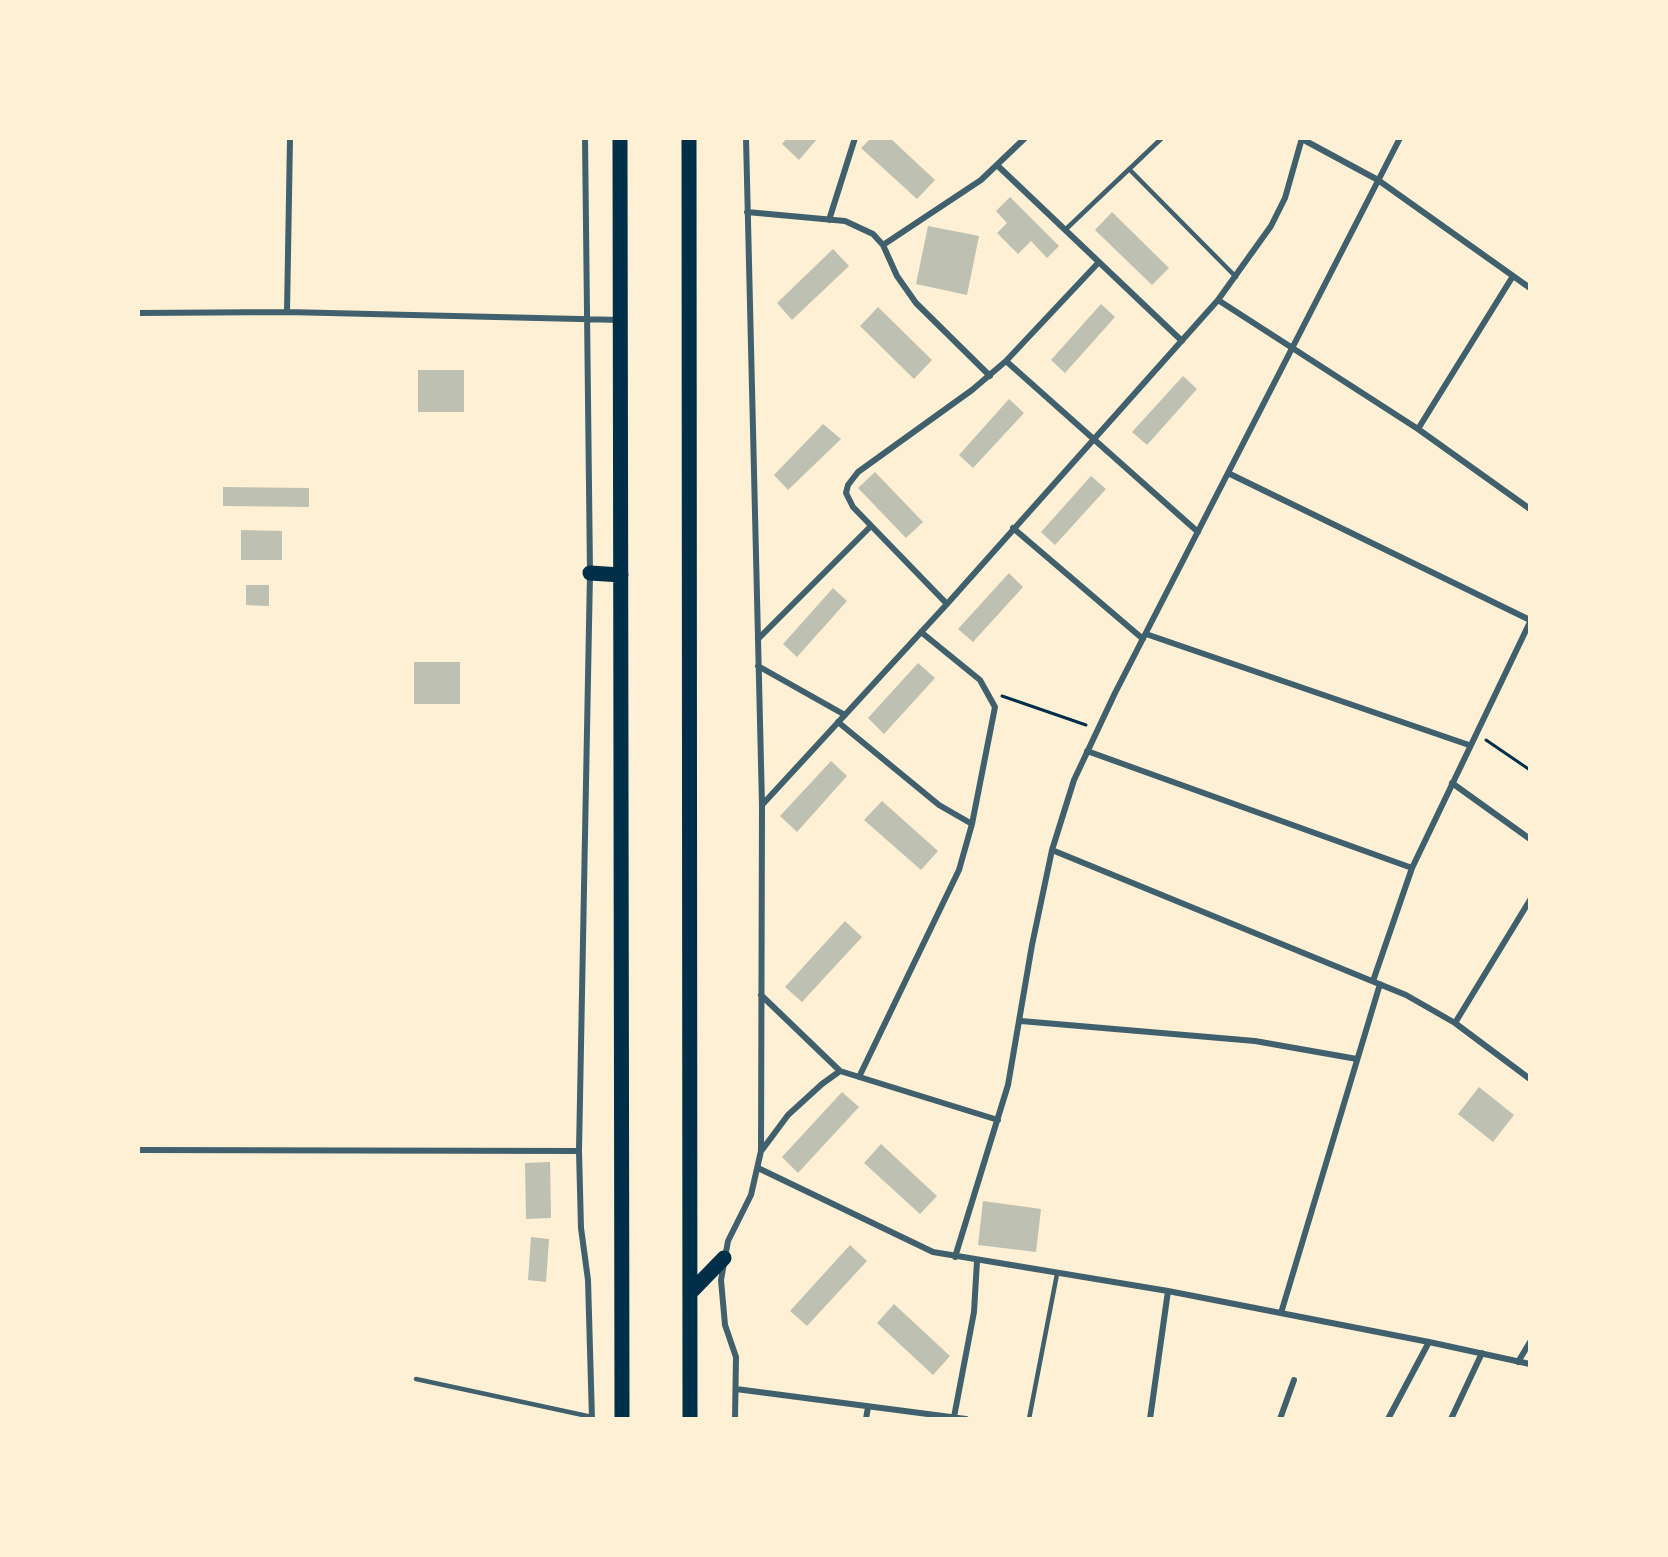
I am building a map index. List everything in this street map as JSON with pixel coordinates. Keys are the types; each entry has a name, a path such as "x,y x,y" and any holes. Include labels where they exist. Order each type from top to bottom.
{"main road":[{"path":"620,138 622,1419"},
{"path":"689,138 692,1292 690,1419"},
{"path":"590,573 621,575"},
{"path":"692,1292 724,1258"}],"street":[{"path":"287,312 290,138"},
{"path":"585,138 590,573 579,1151 581,1228 588,1280 592,1418"},
{"path":"735,1419 736,1357 721,1301 724,1258 728,1241 751,1195 761,1151 762,805 746,138"},
{"path":"830,220 855,138"},
{"path":"883,245 998,166 1025,138"},
{"path":"762,805 921,632 1218,300 1271,226 1285,198 1302,138 1378,180 1530,288"},
{"path":"955,1257 998,1120 1021,1022 1032,945 1052,850 1074,780 1144,636 1400,138"},
{"path":"998,166 1182,341"},
{"path":"747,212 830,220 860,226 883,245 897,276 916,303 990,376"},
{"path":"946,604 849,501 846,493 851,478 990,376 1099,262"},
{"path":"1418,429 1513,276"},
{"path":"1218,300 1418,429 1530,509"},
{"path":"138,313 287,312 621,320"},
{"path":"1006,361 1198,532"},
{"path":"1228,472 1530,621 1412,868 1373,981"},
{"path":"758,639 871,526"},
{"path":"1013,528 1144,636 1469,745"},
{"path":"859,1077 950,892 963,859 995,707 989,692 969,670 921,632"},
{"path":"758,666 845,715"},
{"path":"838,722 939,805 972,824"},
{"path":"1087,752 1412,868"},
{"path":"1452,783 1530,839"},
{"path":"1052,850 1373,981 1430,1007 1530,1079"},
{"path":"1455,1023 1530,900"},
{"path":"1281,1314 1380,984"},
{"path":"760,994 840,1071 998,1120"},
{"path":"1021,1022 1255,1041 1357,1059"},
{"path":"761,1151 788,1115 840,1071"},
{"path":"138,1150 579,1151"},
{"path":"758,1168 912,1244 955,1257 1168,1291 1530,1364"},
{"path":"954,1417 974,1312 977,1261"},
{"path":"1150,1419 1168,1291"},
{"path":"1388,1419 1429,1342"},
{"path":"1518,1362 1530,1342"},
{"path":"1451,1419 1482,1353"},
{"path":"1280,1419 1294,1380"},
{"path":"736,1389 966,1419"},
{"path":"866,1419 868,1407"}],"lane":[{"path":"1065,230 1162,138"},
{"path":"1129,169 1236,277"},
{"path":"1029,1419 1058,1274"},
{"path":"416,1379 592,1418"}],"path":[{"path":"989,692 1097,730"},
{"path":"1475,733 1530,770"}],"building":[{"path":"787,138 818,138 799,160 782,144"},
{"path":"871,138 890,138 935,180 917,199 861,148"},
{"path":"1010,197 1059,246 1047,258 1031,241 1018,254 997,233 1007,223 996,211"},
{"path":"1112,212 1169,268 1152,285 1095,230"},
{"path":"928,226 979,236 967,295 916,284"},
{"path":"833,249 849,266 792,320 777,303"},
{"path":"1101,304 1115,317 1065,373 1051,360"},
{"path":"878,307 932,360 914,379 860,326"},
{"path":"418,370 464,370 464,412 418,412"},
{"path":"1183,376 1197,389 1147,445 1132,432"},
{"path":"1009,399 1024,413 973,468 959,455"},
{"path":"823,424 841,439 788,490 774,475"},
{"path":"875,472 923,522 906,538 858,488"},
{"path":"1091,476 1106,489 1055,545 1041,532"},
{"path":"223,487 309,488 309,507 223,506"},
{"path":"241,530 282,531 282,560 241,560"},
{"path":"1009,573 1023,587 973,642 958,629"},
{"path":"246,585 269,585 269,606 246,605"},
{"path":"833,588 847,601 797,657 783,644"},
{"path":"414,662 460,662 460,704 414,704"},
{"path":"918,663 935,678 884,734 868,718"},
{"path":"831,761 847,776 797,832 780,816"},
{"path":"882,801 938,851 921,870 864,820"},
{"path":"845,921 862,937 802,1002 785,987"},
{"path":"1479,1087 1514,1115 1493,1142 1458,1114"},
{"path":"842,1092 859,1107 798,1173 782,1157"},
{"path":"881,1144 937,1196 920,1214 864,1163"},
{"path":"550,1162 551,1218 526,1219 525,1163"},
{"path":"983,1201 1041,1209 1036,1252 978,1245"},
{"path":"531,1237 549,1239 546,1282 528,1280"},
{"path":"850,1245 867,1261 807,1326 790,1311"},
{"path":"894,1304 950,1356 933,1375 877,1323"}]}
